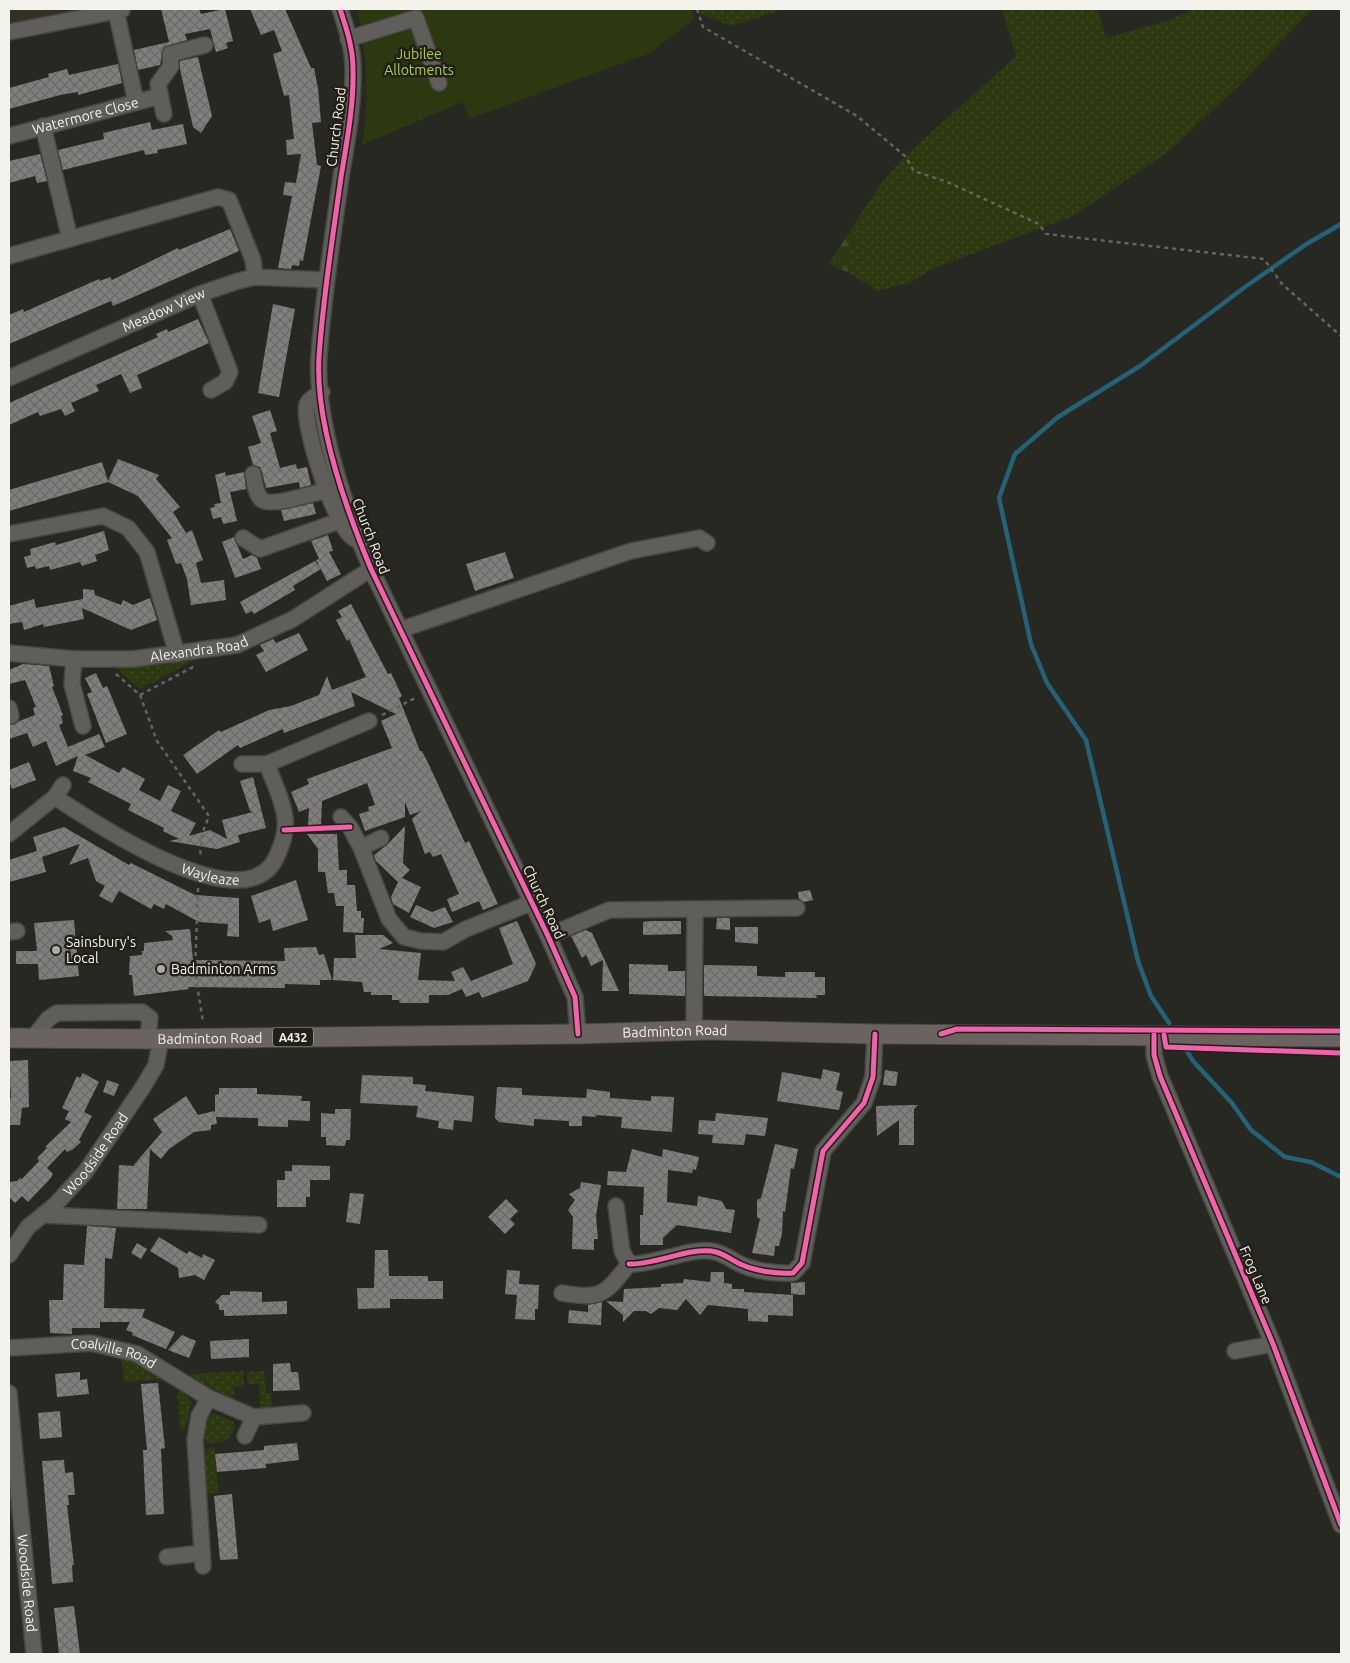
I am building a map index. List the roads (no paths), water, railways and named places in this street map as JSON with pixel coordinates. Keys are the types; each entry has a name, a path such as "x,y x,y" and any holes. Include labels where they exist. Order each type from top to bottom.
{"main road":[{"name":"Badminton Road","path":"9,1038 155,1039 694,1031 1341,1037"}],"street":[{"name":"Church Road","path":"340,9 353,66 351,109 326,280 319,359 323,412 335,467 370,569 533,902 575,997 578,1034"},
{"path":"9,32 119,11 136,102"},
{"path":"348,39 416,18 439,83"},
{"path":"164,114 159,90 171,66 170,54 205,45"},
{"name":"Watermore Close","path":"9,136 136,102 159,90"},
{"path":"43,126 70,239"},
{"path":"9,256 218,197 228,200 253,260 255,277"},
{"name":"Meadow View","path":"9,377 200,294 255,277 326,280"},
{"path":"200,294 230,372 225,382 211,390"},
{"path":"322,392 310,400 306,411 315,451 339,521 348,534 359,540"},
{"path":"253,474 256,490 262,500 266,502 288,500 327,490"},
{"path":"9,534 103,516 128,528 147,552 177,654"},
{"path":"243,538 260,549 339,521"},
{"path":"400,630 631,551 699,538 708,543"},
{"name":"Alexandra Road","path":"9,653 74,659 133,659 237,645 293,619 370,569"},
{"path":"74,659 72,684 83,726"},
{"path":"242,764 267,764 369,721"},
{"name":"Wayleaze","path":"9,834 59,791 110,832 169,862 198,874 233,882 254,878 264,873 273,864 283,844 285,818 267,764"},
{"path":"341,817 350,827 361,848 389,919 404,936 421,941 443,942 466,929 533,902"},
{"path":"361,848 381,838"},
{"path":"548,936 609,910 797,908"},
{"path":"694,1031 695,910"},
{"name":"Woodside Road","path":"9,1255 28,1227 55,1205 86,1171 156,1065 155,1039 150,1018 142,1012 57,1013 48,1019 33,1038"},
{"path":"629,1264 645,1264 700,1251 716,1252 743,1265 780,1274 793,1273 802,1263 823,1151 864,1103 873,1077 875,1034"},
{"name":"Frog Lane","path":"1154,1035 1154,1055 1160,1076 1273,1344 1341,1525"},
{"path":"616,1206 622,1250 629,1264"},
{"path":"43,1215 260,1225"},
{"path":"562,1293 585,1297 607,1291 629,1264"},
{"name":"Coalville Road","path":"9,1348 91,1344 138,1354 209,1398 254,1417 303,1413"},
{"path":"1235,1351 1273,1344"},
{"name":"Woodside Road","path":"9,1393 34,1654"},
{"path":"167,1557 202,1560 195,1440 199,1416 209,1398"},
{"path":"246,1436 254,1417"}],"waterway":[{"path":"1169,1023 1151,996 1138,961 1086,740 1047,683 1031,644 999,498 1015,454 1058,417 1140,366 1245,287 1305,245 1341,224"},
{"path":"1185,1048 1193,1061 1232,1103 1251,1130 1285,1157 1311,1162 1341,1177"}],"place":[{"name":"Sainsbury's Local","path":"56,950"},
{"name":"Badminton Arms","path":"161,969"}],"park label":[{"name":"Jubilee Allotments","path":"419,62"}]}
